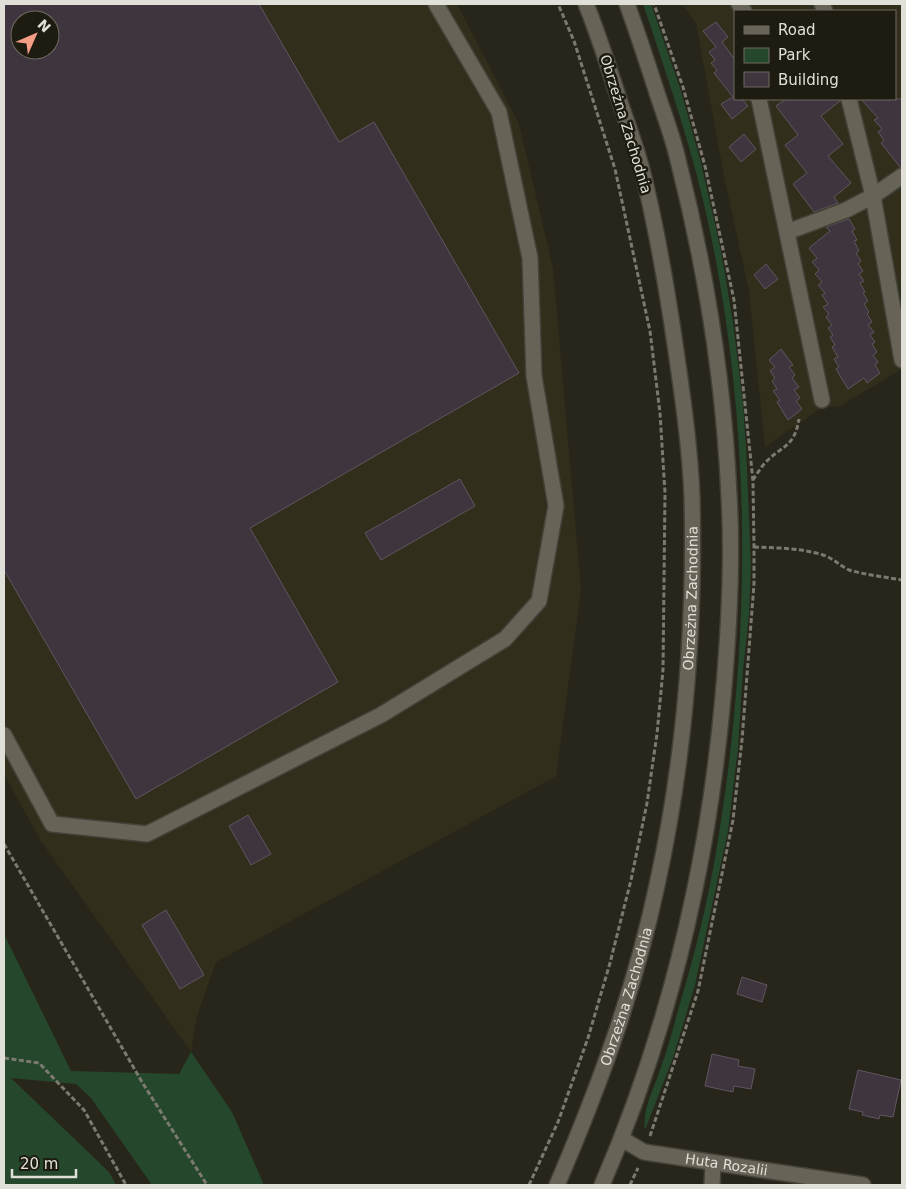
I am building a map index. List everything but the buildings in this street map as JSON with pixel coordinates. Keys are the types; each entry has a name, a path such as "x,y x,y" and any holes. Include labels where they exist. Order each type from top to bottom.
{"street":[{"path":"4,735 52,824 147,834 381,715 505,639 539,601 556,506 534,376 530,258 499,112 436,4"},
{"name":"Obrzeżna Zachodnia","path":"557,1185 613,1045 636,970 657,885 673,804 682,735 692,618 692,494 684,407 658,241 640,163 586,4"},
{"path":"602,1185 622,1138 651,1057 674,982 694,894 710,814 720,738 730,583 729,498 722,407 711,321 696,236 678,156 627,4"},
{"path":"759,100 822,400"},
{"path":"849,100 873,196 902,360"},
{"path":"787,232 846,210 873,196 902,176"},
{"name":"Huta Rozalii","path":"622,1138 644,1152 863,1185"},
{"path":"712,1185 713,1163"}],"path":[{"path":"529,1185 558,1122 588,1038 610,963 631,880 647,803 657,734 663,670 665,493 660,414 650,330 615,169 574,41 558,4"},
{"path":"753,481 764,464 790,443 795,436 799,419"},
{"path":"754,547 788,549 820,554 850,570 902,580"},
{"path":"4,844 142,1082 207,1185"},
{"path":"4,1058 39,1063 84,1110 126,1185"}],"shaded area":[{"path":"4,4 457,4 519,124 553,268 581,590 556,776 216,962 197,1016 191,1052 41,841 4,774"},
{"path":"682,4 902,4 902,369 838,407 824,406 765,447 749,291 725,181 696,23"}],"green space":[{"path":"643,4 651,4 681,91 701,163 721,251 733,322 743,404 751,565 749,615 738,748 728,831 695,985 673,1058 645,1130 645,1114 667,1049 706,906 718,840 737,688 741,612 742,535 740,459 734,383 724,307 710,231 688,145"},
{"path":"4,934 71,1071 179,1074 191,1052 232,1112 264,1185 152,1185 91,1098 76,1084 11,1078 109,1172 116,1185 4,1185"}]}
